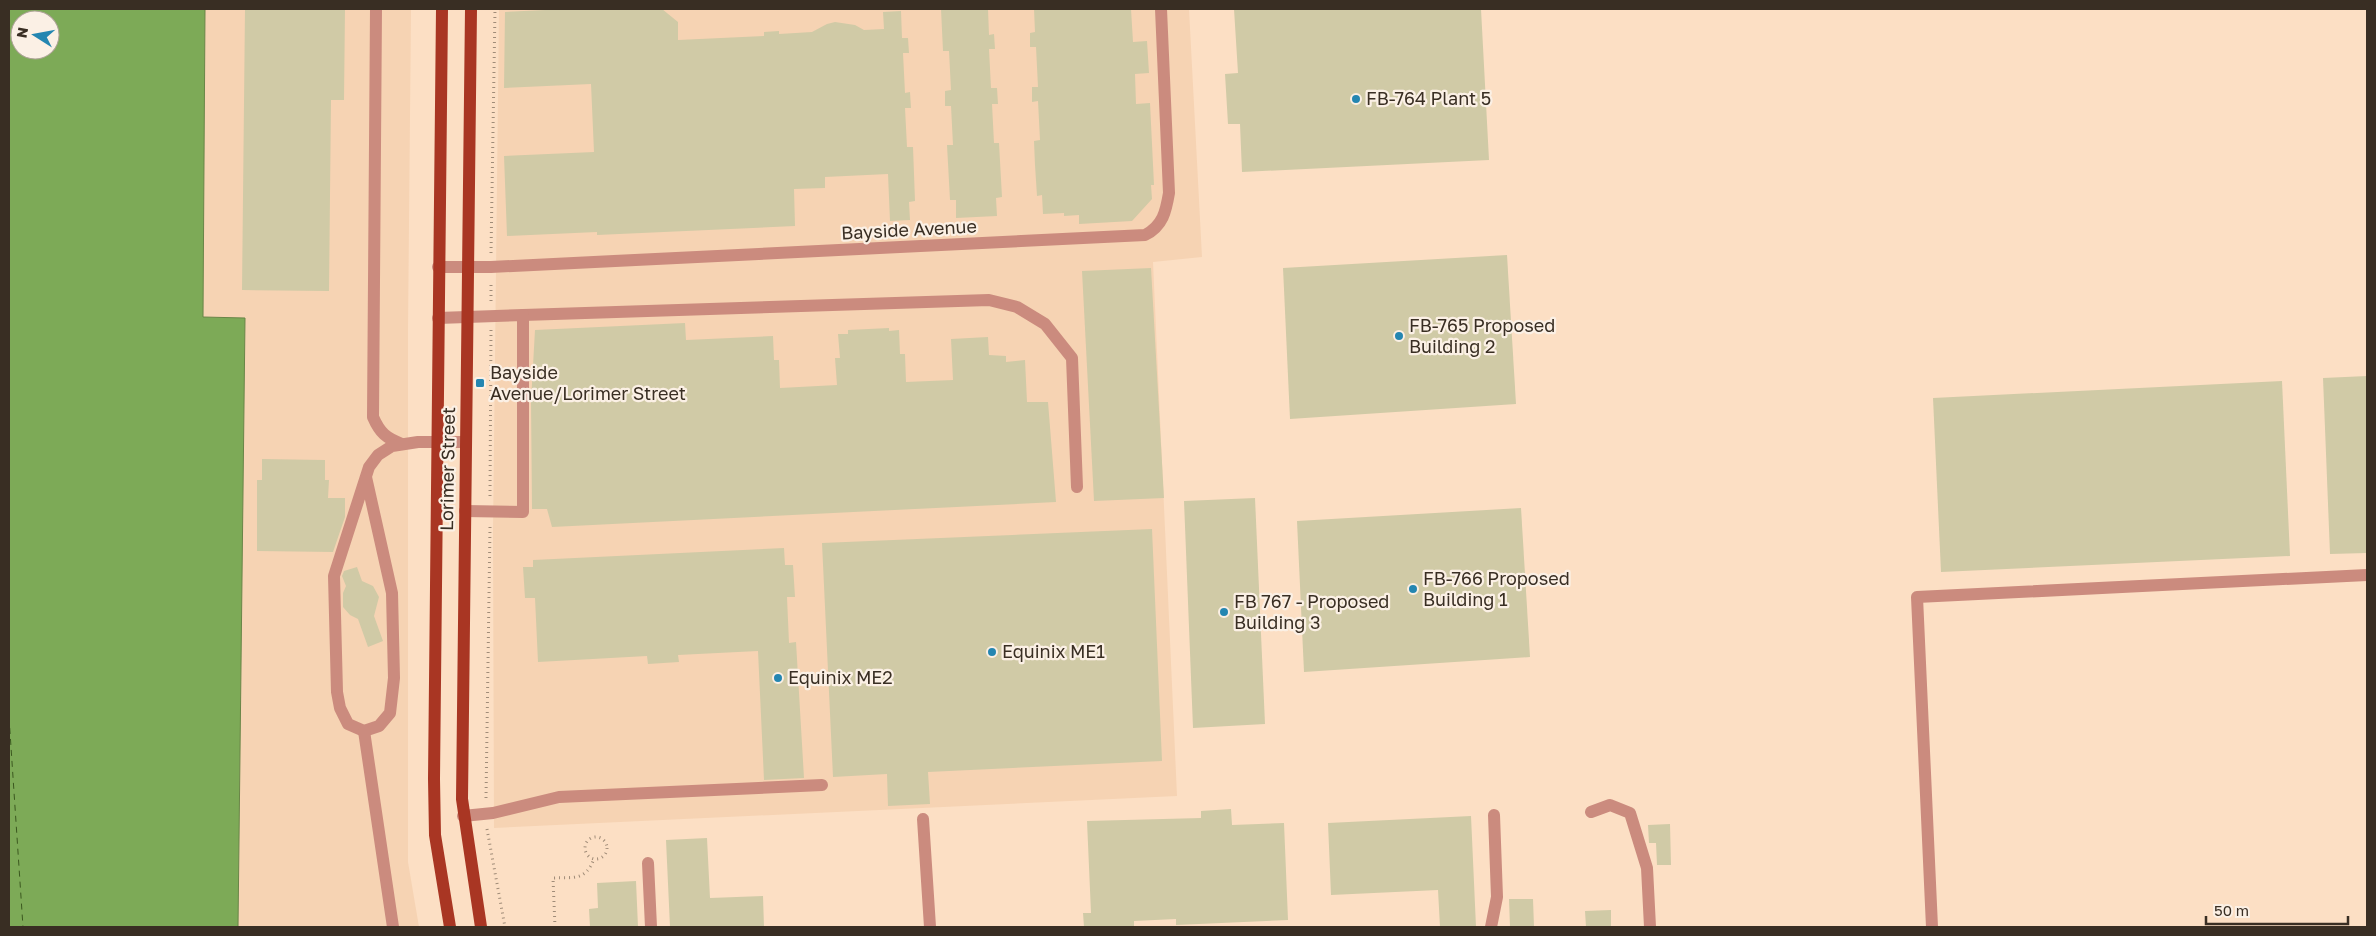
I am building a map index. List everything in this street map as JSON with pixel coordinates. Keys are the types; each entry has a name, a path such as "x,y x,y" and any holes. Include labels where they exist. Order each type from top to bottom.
{"main road":[{"name":"Lorimer Street","path":"442,9 438,267 435,835 450,927"},
{"name":"Lorimer Street","path":"471,9 463,816 481,927"}],"lane":[{"path":"376,9 373,417 378,429 385,437 402,444"},
{"name":"Bayside Avenue","path":"438,267 1145,235 1156,230 1161,222 1167,209 1169,193 1161,9"},
{"path":"438,318 989,300 1017,307 1046,324 1072,358 1077,487"},
{"path":"465,511 523,512 523,315"},
{"path":"366,477 392,593 394,678 390,713 378,726 364,731 348,724 340,708 337,692 334,576 369,467 378,455 392,446 466,442"},
{"path":"1932,927 1917,597 2367,575"},
{"path":"364,731 393,927"},
{"path":"463,816 485,814 559,797 822,785"},
{"path":"1591,812 1610,804 1630,813 1647,868 1650,927"},
{"path":"1491,927 1497,897 1494,815"},
{"path":"923,819 930,927"},
{"path":"648,862 651,927"}],"path":[{"path":"495,9 485,814 505,927"},
{"path":"599,837 605,841 606,852 601,858 594,859 588,855 585,845 589,839 599,837"},
{"path":"555,927 553,878 579,877 589,871 594,859"}],"shaded area":[{"path":"9,9 205,9 203,317 245,318 238,927 9,927"},
{"path":"205,9 411,9 408,330 408,862 419,927 238,927 245,318 203,317"},
{"path":"499,9 1189,9 1202,257 1153,262 1177,796 494,828 493,532"}],"building":[{"path":"245,9 345,9 344,100 331,100 329,291 242,290"},
{"path":"545,9 662,9 678,22 678,40 764,36 764,32 779,31 779,34 812,32 835,22 855,25 864,30 884,29 883,12 901,11 902,38 908,38 909,53 903,53 905,93 910,92 911,108 905,108 907,147 913,147 915,201 909,202 910,220 890,221 888,174 825,177 825,188 794,189 795,226 597,235 597,232 507,236 504,156 594,152 591,84 504,88 505,12"},
{"path":"941,9 988,9 989,35 994,34 995,49 989,49 991,88 997,88 998,104 992,104 994,143 999,143 1002,197 996,198 997,216 956,218 956,200 950,200 947,145 953,145 951,106 945,106 945,91 951,90 949,51 943,51"},
{"path":"1034,9 1131,9 1133,42 1147,41 1149,73 1135,74 1136,104 1150,103 1154,185 1151,185 1152,199 1132,221 1079,224 1079,215 1064,216 1064,213 1043,214 1042,195 1037,196 1035,165 1034,141 1040,140 1038,101 1032,102 1032,87 1038,87 1036,47 1030,47 1030,33 1035,32"},
{"name":"FB-764 Plant 5","path":"1234,9 1481,9 1489,160 1242,172 1240,124 1228,124 1225,74 1238,73"},
{"name":"FB-765 Proposed Building 2","path":"1507,255 1516,404 1290,419 1283,268"},
{"path":"1151,268 1164,498 1094,501 1082,271"},
{"path":"685,323 686,340 773,336 774,360 779,360 780,388 837,385 835,358 840,358 838,334 848,334 848,330 889,328 889,331 899,330 900,354 905,354 906,382 953,380 951,339 988,337 989,355 1006,356 1006,362 1025,360 1027,402 1048,402 1056,502 552,527 547,509 532,509 531,401 535,330"},
{"path":"2367,376 2367,553 2330,554 2323,378"},
{"path":"2282,381 2290,556 1941,572 1933,398"},
{"path":"262,459 325,460 325,480 329,480 328,498 345,498 345,517 333,552 257,551 257,480 262,480"},
{"name":"FB 767 - Proposed Building 3","path":"1255,498 1265,724 1193,728 1184,501"},
{"name":"FB-766 Proposed Building 1","path":"1521,508 1530,657 1304,672 1297,521"},
{"name":"Equinix ME1","path":"1152,529 1162,761 928,772 930,804 888,806 887,774 833,777 822,543"},
{"name":"Equinix ME2","path":"784,548 785,565 793,565 795,597 787,597 789,643 796,642 804,778 764,780 758,651 678,655 679,662 648,664 647,656 538,662 535,598 525,598 523,567 533,567 533,560"},
{"path":"357,567 362,581 373,586 379,597 374,616 383,641 368,647 358,619 350,615 343,607 343,593 346,586 342,576 344,571"},
{"path":"1231,809 1232,825 1284,823 1288,920 1176,925 1176,919 1134,921 1134,927 1084,927 1083,913 1091,913 1087,821 1201,818 1201,811"},
{"path":"1471,816 1476,927 1440,927 1438,890 1331,895 1328,823"},
{"path":"1670,824 1671,865 1657,865 1656,843 1649,843 1648,825"},
{"path":"707,838 710,898 763,896 764,927 670,927 666,840"},
{"path":"636,881 638,927 590,927 589,909 598,908 597,883"},
{"path":"1509,899 1533,899 1534,927 1510,927"},
{"path":"1611,910 1611,927 1586,927 1585,911"}],"ferry route":[{"path":"9,717 23,927"}],"place":[{"name":"FB-764 Plant 5","path":"1356,99"},
{"name":"FB-765 Proposed Building 2","path":"1399,336"},
{"name":"Bayside Avenue/Lorimer Street","path":"480,383"},
{"name":"FB-766 Proposed Building 1","path":"1413,589"},
{"name":"FB 767 - Proposed Building 3","path":"1224,612"},
{"name":"Equinix ME1","path":"992,652"},
{"name":"Equinix ME2","path":"778,678"}]}
